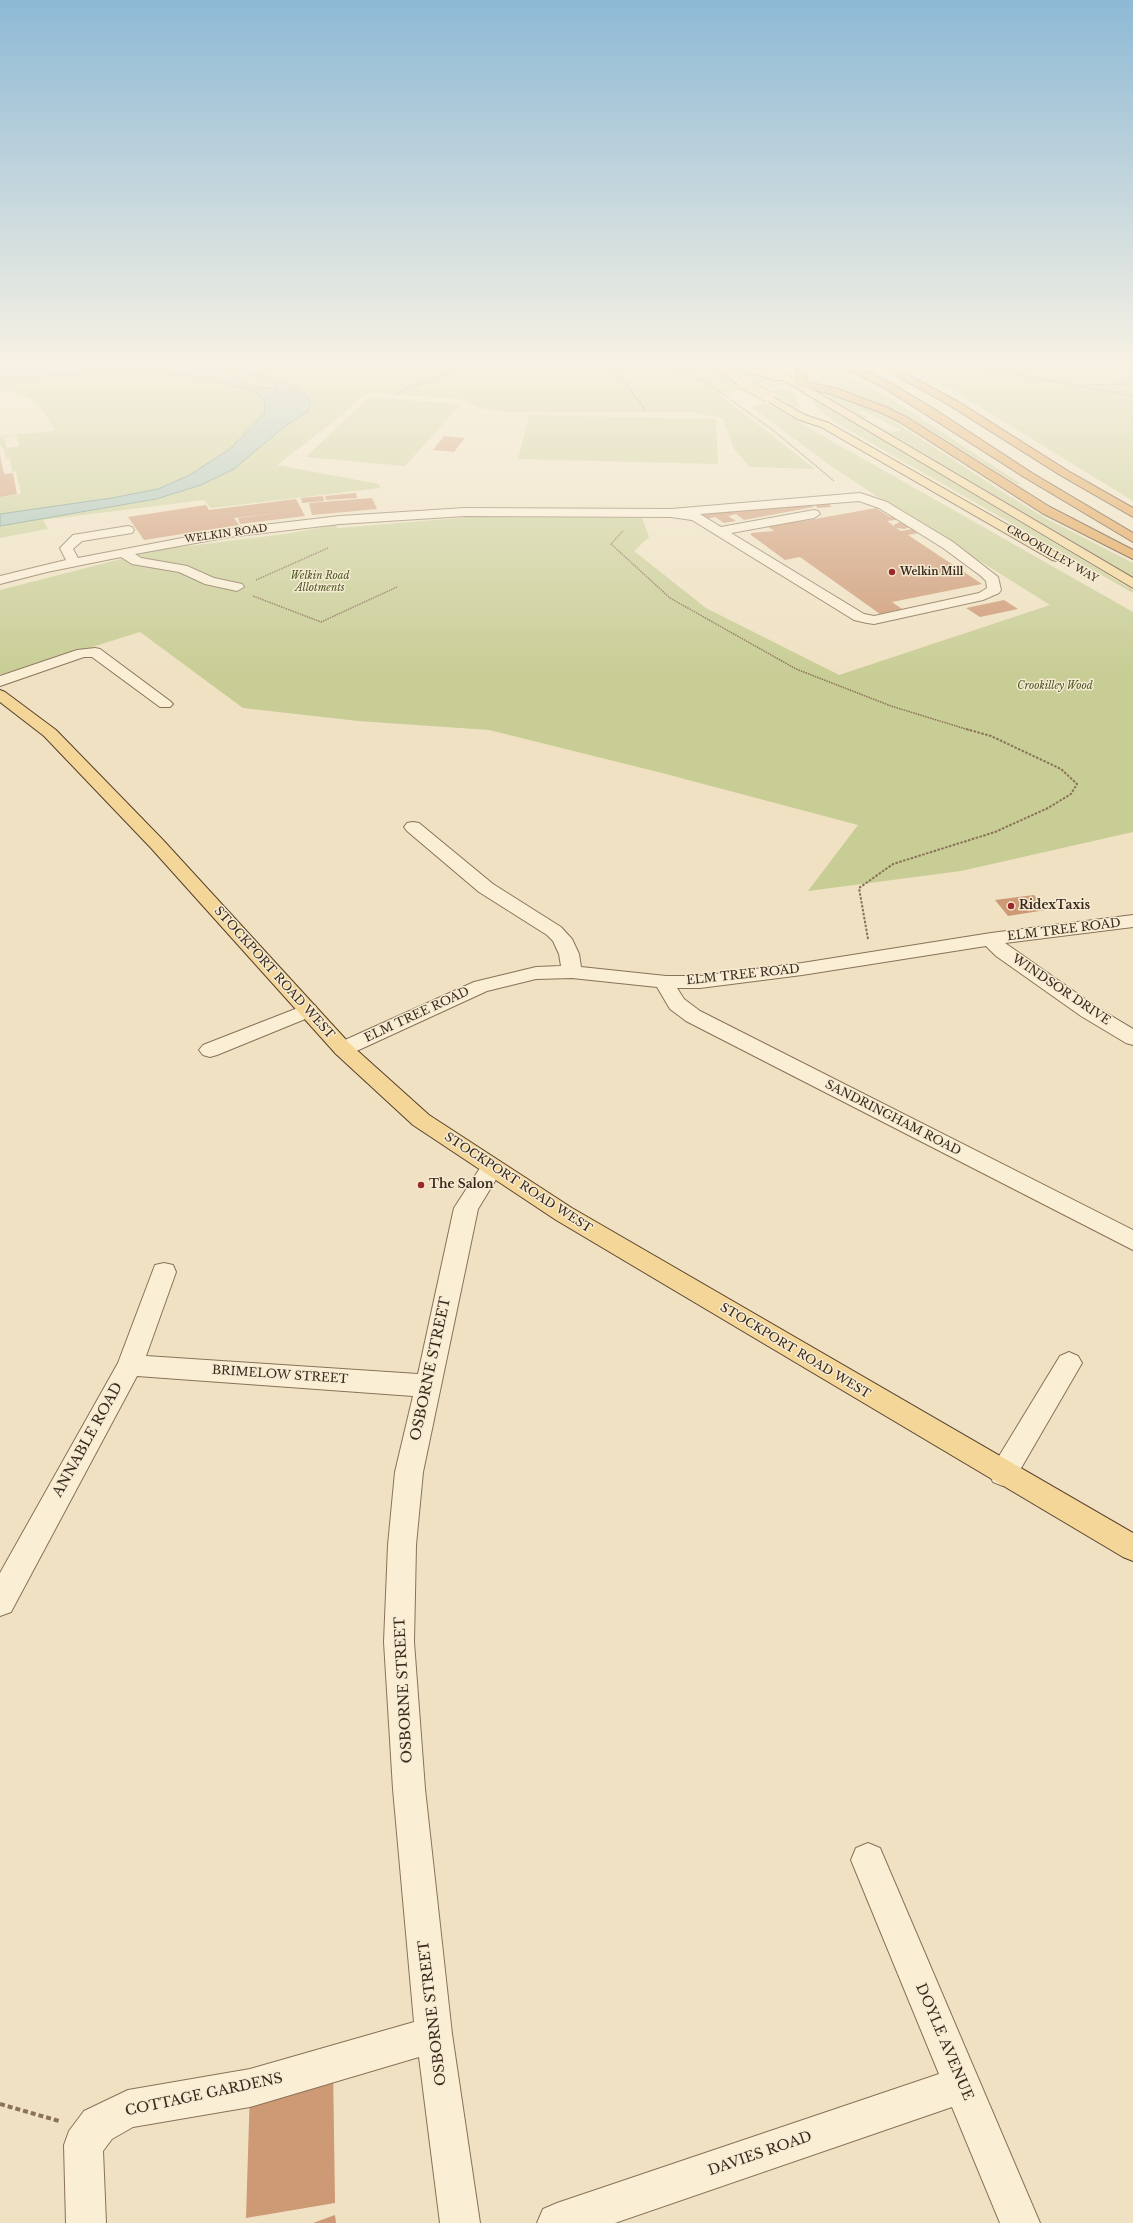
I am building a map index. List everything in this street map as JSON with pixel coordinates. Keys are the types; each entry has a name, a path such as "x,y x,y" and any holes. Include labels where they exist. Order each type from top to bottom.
{"highway":[{"path":"981,469 1046,510 1133,555"},
{"path":"1020,469 1133,538"},
{"path":"1057,469 1133,513"}],"main road":[{"name":"CROOKILLEY WAY","path":"902,469 1065,562"},
{"name":"CROOKILLEY WAY","path":"941,469 1133,584"},
{"name":"STOCKPORT ROAD WEST","path":"0,695 50,733 157,844 342,1049 421,1120 564,1214 1003,1474 1133,1548"}],"street":[{"path":"719,531 859,617 867,619 874,620 983,596 994,590 993,580 966,557 883,505 860,497"},
{"name":"WELKIN ROAD","path":"0,580 74,562 229,532 376,517 465,512 654,514 860,497"},
{"path":"719,531 877,503"},
{"name":"WELKIN ROAD","path":"671,513 696,517 719,531"},
{"path":"74,562 66,548 78,538 128,530"},
{"path":"122,552 137,561 182,570 210,581 237,587"},
{"path":"0,682 82,652 95,652 165,704"},
{"path":"413,827 486,888 510,905 554,931 562,939 569,954 572,972"},
{"name":"ELM TREE ROAD","path":"342,1049 481,986 536,973 572,972 666,982 731,979 991,939 1133,921"},
{"name":"WINDSOR DRIVE","path":"991,939 1003,952 1088,1011 1133,1038"},
{"name":"SANDRINGHAM ROAD","path":"666,982 668,992 677,1004 693,1016 1133,1241"},
{"path":"210,1050 308,1010"},
{"name":"OSBORNE STREET","path":"460,2223 434,2034 409,1789 399,1642 402,1545 409,1472 429,1386 466,1208 492,1168"},
{"name":"ANNABLE ROAD","path":"0,1602 130,1364 164,1272"},
{"path":"1003,1474 1069,1363"},
{"name":"BRIMELOW STREET","path":"130,1364 429,1386"},
{"name":"DOYLE AVENUE","path":"868,1860 1020,2223"},
{"name":"COTTAGE GARDENS","path":"83,2145 98,2124 128,2109 250,2088 333,2065 434,2034"},
{"name":"DAVIES ROAD","path":"557,2223 962,2085"},
{"path":"83,2145 86,2223"}],"path":[{"path":"817,469 851,494 860,497"},
{"path":"654,514 660,523 622,531 611,544 670,598 796,669 891,706 992,736 1061,769 1077,784 1071,794 1048,808 995,832 893,864 859,888 871,958"},
{"path":"237,587 328,548"},
{"path":"237,587 247,594 321,622 397,587"},
{"path":"0,2104 72,2124 83,2145"}],"green space":[{"path":"12,469 200,469 190,475 158,489 112,498 0,514 0,497 21,494 16,471 12,472"},
{"path":"233,469 297,469 379,484 380,488 211,508 204,500 43,520 48,529 0,538 0,526 156,499 201,485"},
{"path":"835,469 881,469 1133,612 1133,832 961,871 808,891 858,825 662,773 489,730 358,721 243,708 140,632 3,675 0,674 0,590 156,550 285,534 335,525 338,528 471,517 642,518 649,537 634,551 706,608 839,675 1050,605"},
{"path":"916,469 931,469 1133,590 1133,593"},
{"path":"950,469 967,469 1045,518 1133,563 1133,577"},
{"path":"992,469 998,469 1021,484 1017,484"},
{"path":"1080,469 1133,469 1133,501"}],"water":[{"path":"200,469 234,469 201,485 156,499 0,526 0,514 112,498 158,489 190,475"}],"building":[{"path":"0,469 3,469 4,474 13,473 17,494 0,497"},
{"path":"356,493 357,498 326,500 325,496"},
{"path":"323,496 324,501 302,503 301,498"},
{"path":"372,498 377,509 312,515 309,503"},
{"path":"296,499 305,516 240,524 238,518 278,513 234,518 239,525 144,540 128,517 206,505 209,510"},
{"path":"826,502 832,507 818,508 813,503"},
{"path":"807,503 814,507 744,520 736,514 728,516 736,521 724,523 715,517 707,519 703,515 738,510"},
{"name":"Welkin Mill","path":"876,508 890,517 896,515 902,519 887,521 894,526 895,524 901,522 910,527 905,529 896,528 901,531 917,528 924,532 908,535 982,584 892,602 902,609 880,614 800,557 785,560 751,535 751,533 774,531 766,525 794,520 798,522"},
{"path":"1004,600 1018,609 980,617 966,608"},
{"path":"1034,895 1046,910 1008,916 995,900"},
{"path":"333,2065 335,2203 246,2218 250,2088"},
{"path":"335,2215 336,2223 313,2223"}],"place":[{"name":"Welkin Mill","path":"892,572"},
{"name":"RidexTaxis","path":"1011,906"},
{"name":"The Salon","path":"421,1185"}],"park label":[{"name":"Welkin Road Allotments","path":"320,582"},
{"name":"Crookilley Wood","path":"1055,686"}]}
